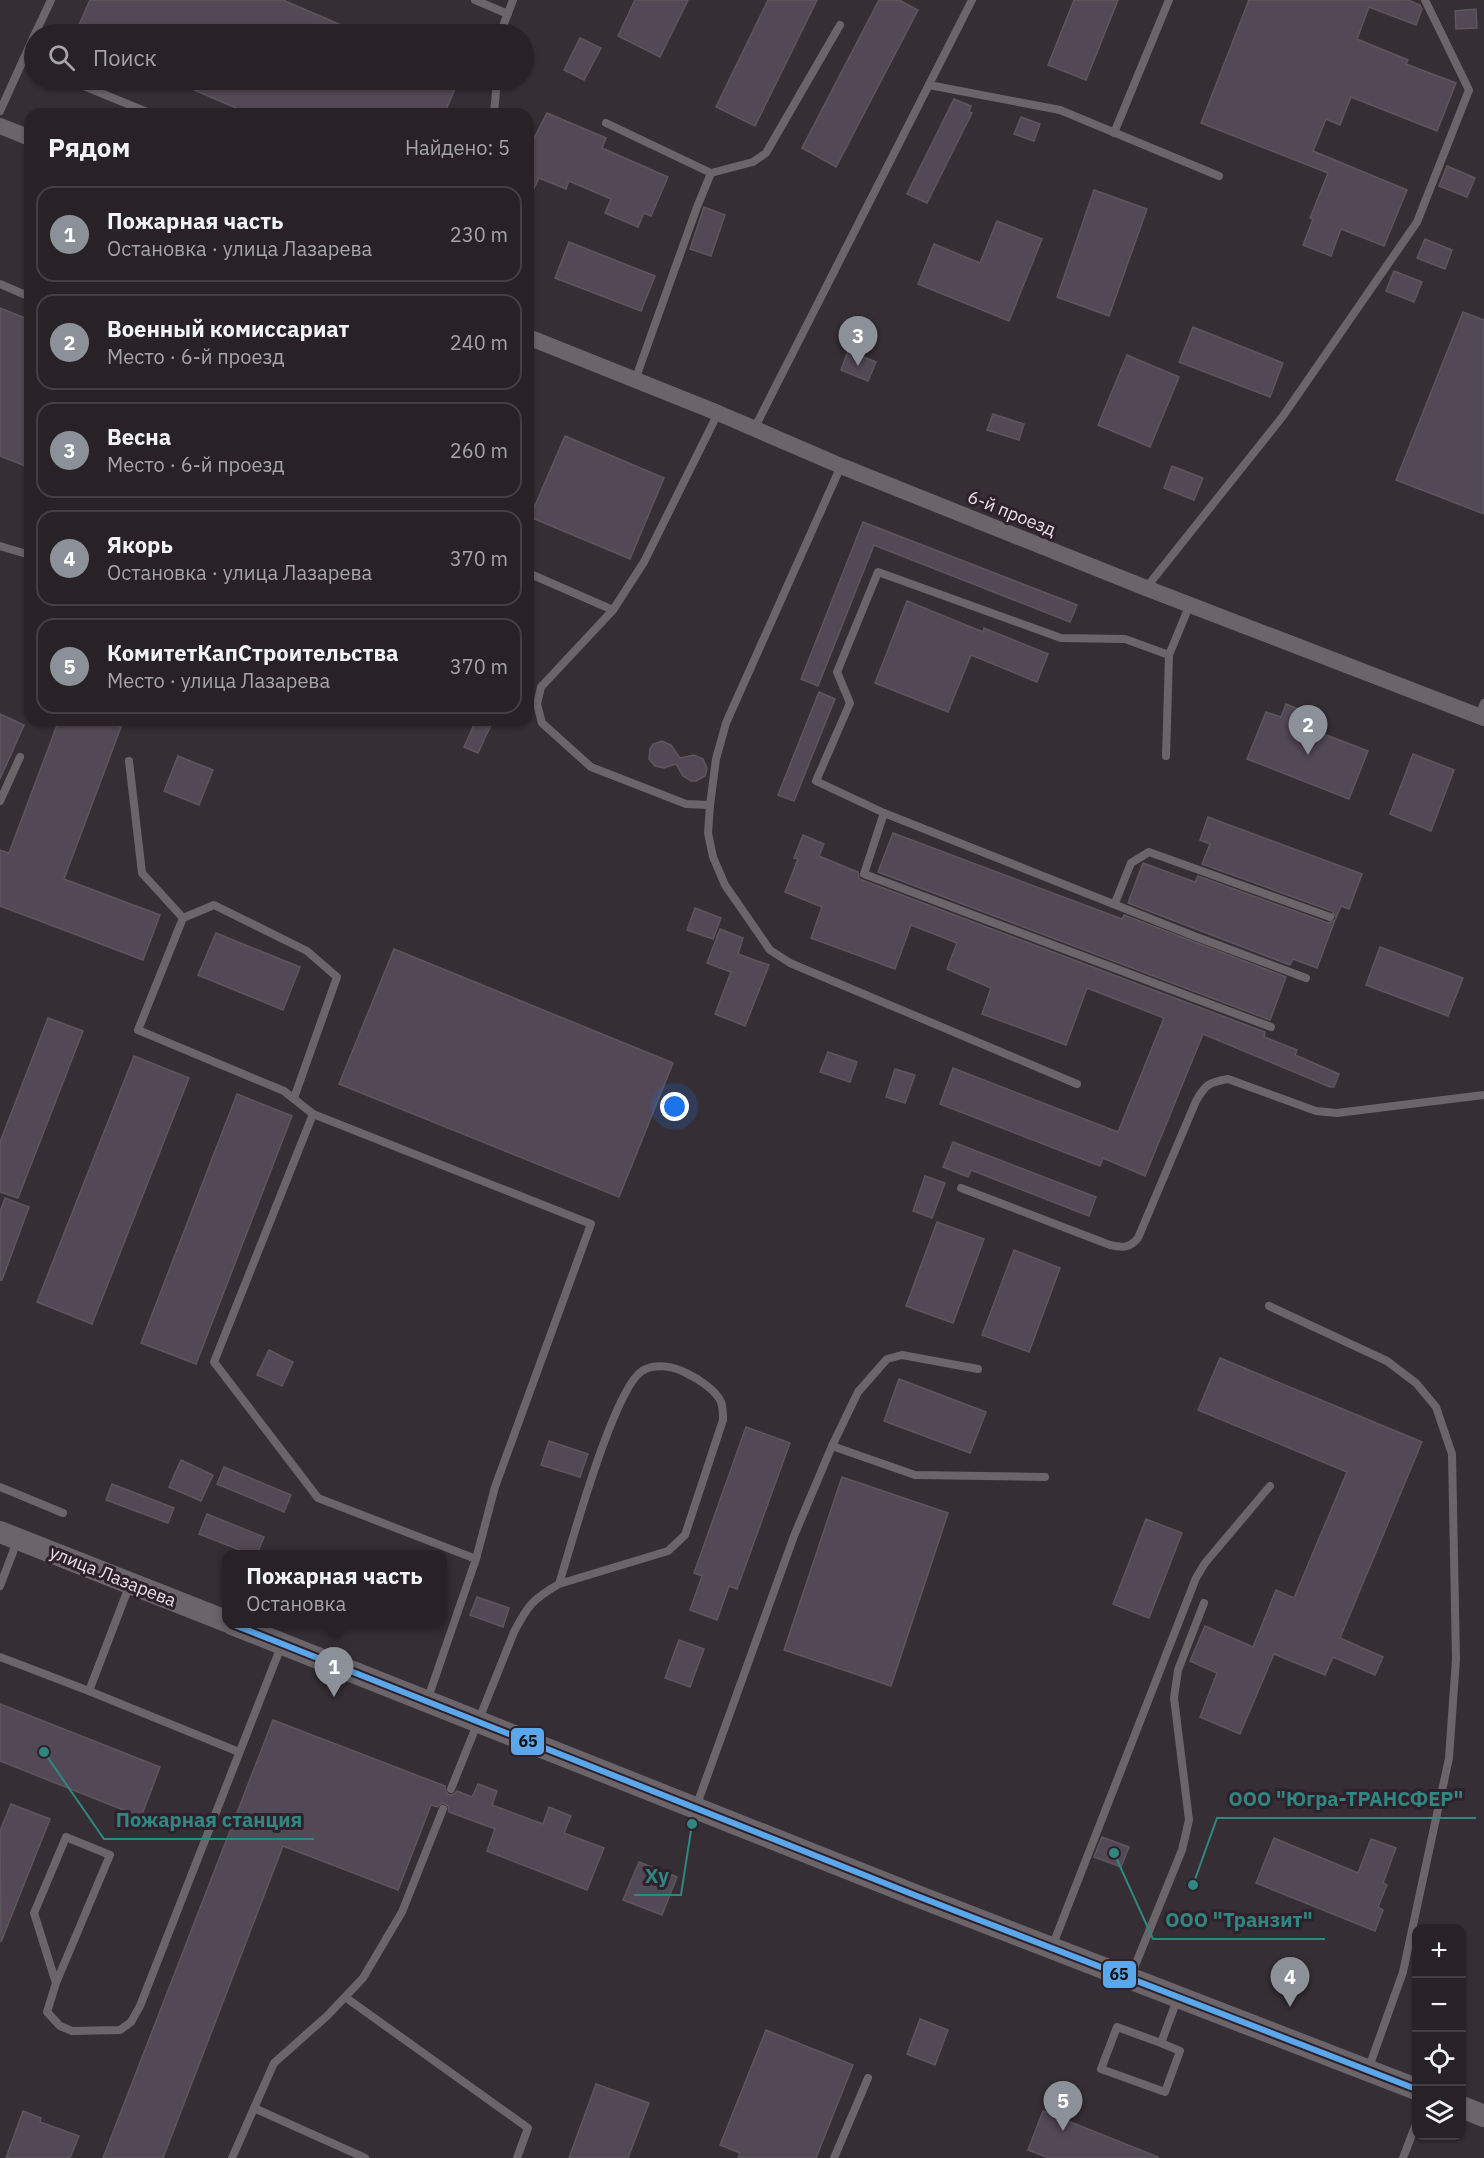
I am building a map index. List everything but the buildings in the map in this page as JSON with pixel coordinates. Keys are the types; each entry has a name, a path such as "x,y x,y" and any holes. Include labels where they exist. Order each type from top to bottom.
{"main road":[{"name":"улица Лазарева","path":"9,1535 222,1619"},
{"path":"243,1628 695,1808 1412,2087"},
{"path":"1466,2109 1484,2116"}],"street":[{"path":"0,126 24,136"},
{"name":"6-й проезд","path":"534,339 1146,588 1482,712"}],"lane":[{"path":"40,24 51,0"},
{"path":"475,0 508,14"},
{"path":"504,24 513,0"},
{"path":"754,429 972,0"},
{"path":"1114,133 1169,0"},
{"path":"1146,588 1283,416 1417,222 1469,90 1425,0"},
{"path":"606,123 711,173 753,162 766,153 840,25"},
{"path":"0,111 23,60"},
{"path":"929,85 1060,110 1220,176"},
{"path":"93,90 137,108"},
{"path":"495,108 496,90"},
{"path":"635,380 711,173"},
{"path":"0,284 24,294"},
{"path":"710,805 686,804 609,776 591,767 542,723 537,704 541,687 613,610 644,562 718,413"},
{"path":"841,466 726,723 716,759 710,805 708,833 713,857 725,885 770,950 790,963 1077,1084"},
{"path":"0,546 24,553"},
{"path":"1169,655 1125,639 1061,638 878,572 837,672 850,703 816,781 884,813 1306,978"},
{"path":"534,576 613,610"},
{"path":"1166,756 1169,655 1190,604"},
{"path":"0,801 20,757"},
{"path":"129,761 142,873 183,918"},
{"path":"884,813 864,874 1271,1027"},
{"path":"1115,903 1131,863 1149,852 1330,917"},
{"path":"294,1098 337,977 307,951 214,905 183,918 138,1030 284,1090 313,1114 591,1224 495,1487 476,1559 427,1701"},
{"path":"961,1188 1123,1248 1132,1245 1138,1238 1196,1101 1204,1088 1214,1081 1228,1078 1316,1111 1337,1113 1484,1095"},
{"path":"313,1114 214,1362 318,1498 476,1559"},
{"path":"1269,1306 1387,1361 1416,1383 1437,1407 1452,1454 1456,1659 1449,1758 1403,1972 1368,2070"},
{"path":"695,1808 794,1536 832,1446 858,1392 887,1359 902,1355 978,1369"},
{"path":"451,1789 477,1721 523,1615 535,1599 559,1584 668,1551 685,1535 723,1420 721,1401 711,1390 685,1372 660,1365 641,1371 624,1392 592,1476 559,1584"},
{"path":"832,1446 915,1474 1045,1477"},
{"path":"1052,1947 1196,1578 1205,1563 1270,1486"},
{"path":"0,1487 63,1513"},
{"path":"0,1586 9,1535"},
{"path":"89,1691 130,1583"},
{"path":"1130,1978 1182,1850 1189,1820 1174,1698 1178,1670 1204,1603"},
{"path":"56,1983 34,1913 66,1837 110,1855 56,1983 47,2012 60,2026 72,2031 120,2030 131,2022 140,2006 282,1644"},
{"path":"0,1657 239,1752"},
{"path":"232,2158 274,2062 327,2016 363,1978 402,1912 443,1809"},
{"path":"345,1997 528,2128 517,2158"},
{"path":"1161,2043 1178,1997"},
{"path":"1117,2027 1161,2043 1180,2051 1165,2092 1101,2069 1117,2027"},
{"path":"834,2158 868,2078"},
{"path":"254,2108 365,2158"},
{"path":"1403,2158 1412,2134"}],"transit line":[{"name":"65","path":"242,1628 917,1896 1412,2087"}],"place":[{"name":"Весна","path":"858,366"},
{"name":"Военный комиссариат","path":"1308,755"},
{"name":"Пожарная часть","path":"334,1697"},
{"name":"Пожарная станция","path":"44,1752"},
{"name":"Xy","path":"692,1824"},
{"name":"ООО \"Транзит\"","path":"1114,1853"},
{"name":"ООО \"Югра-ТРАНСФЕР\"","path":"1193,1885"},
{"name":"Якорь","path":"1290,2007"},
{"name":"КомитетКапСтроительства","path":"1063,2131"}]}
